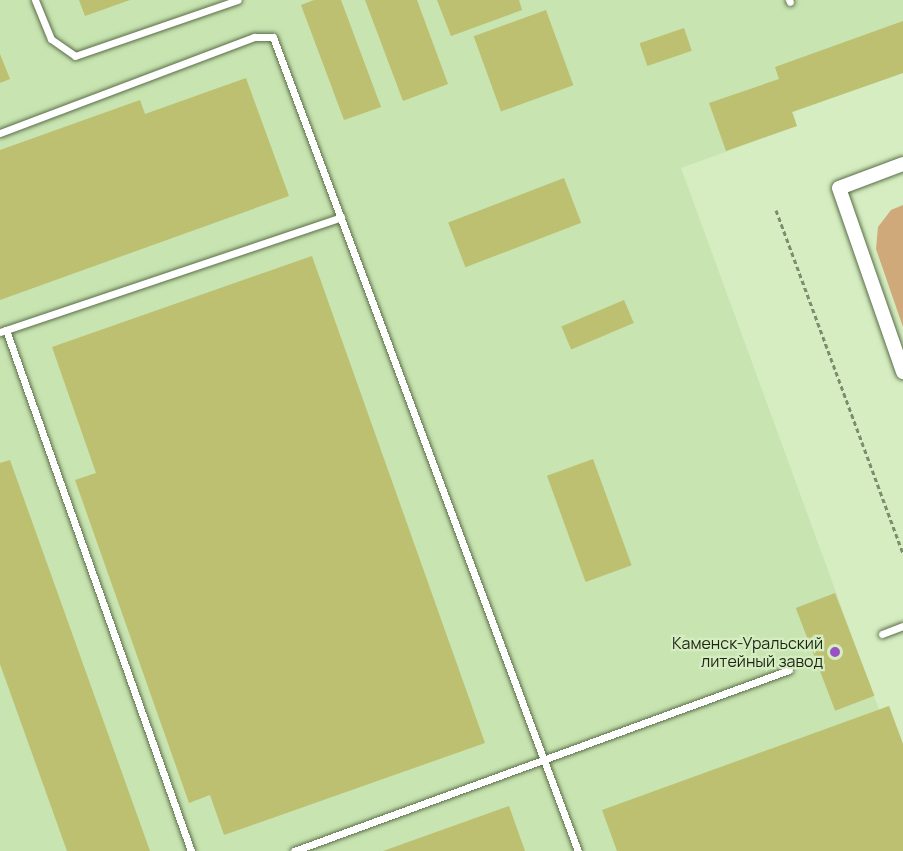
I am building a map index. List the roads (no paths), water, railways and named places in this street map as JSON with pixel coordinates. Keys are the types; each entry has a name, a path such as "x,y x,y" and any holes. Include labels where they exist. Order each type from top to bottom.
{"street":[{"path":"903,164 839,188 903,372"}],"lane":[{"path":"36,0 51,39 75,56 238,0"},
{"path":"0,134 254,37 273,37 578,851"},
{"path":"191,851 3,331 340,217"},
{"path":"882,634 903,626"},
{"path":"294,851 789,670"}],"place":[{"name":"Каменск-Уральский литейный завод","path":"835,652"}]}
